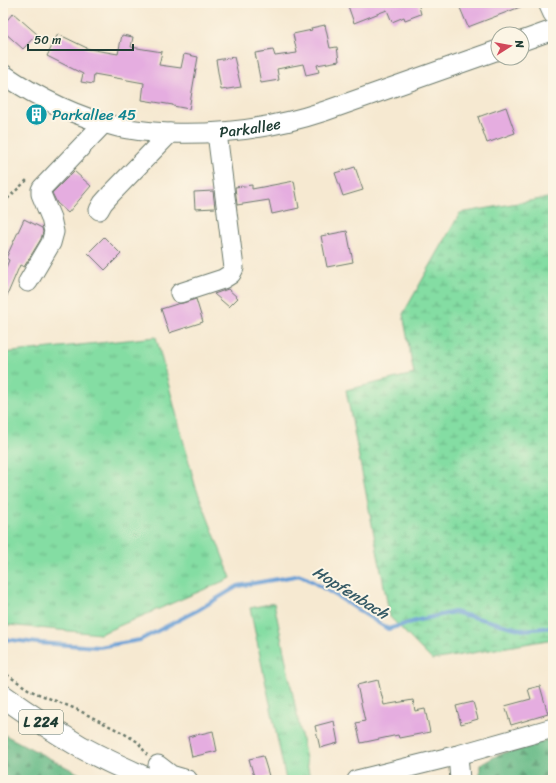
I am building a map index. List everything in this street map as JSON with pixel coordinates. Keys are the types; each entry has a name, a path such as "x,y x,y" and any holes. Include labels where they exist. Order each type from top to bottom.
{"main road":[{"name":"L 224","path":"3,696 81,747 114,764 154,772"}],"street":[{"path":"548,3 553,14"},
{"path":"530,38 553,30"},
{"name":"Parkallee","path":"3,74 26,89 51,102 77,114 104,123 124,128 170,133 217,133 246,130 312,115 490,53"},
{"path":"28,282 51,243 54,232 51,218 41,194 41,190 104,123"},
{"path":"99,210 111,194 170,133"},
{"path":"180,293 223,279 231,274 234,268 217,133"},
{"path":"357,780 458,755 553,728"},
{"path":"458,755 460,780"},
{"path":"154,772 188,780"}],"path":[{"path":"3,670 6,674 31,692 76,709 138,742 151,760 154,772"}],"green space":[{"path":"553,197 553,639 432,660 390,617 346,390 414,374 403,314 460,213"},
{"path":"156,337 195,485 231,578 100,634 8,625 3,619 3,353"},
{"path":"274,603 310,778 286,780 250,608"},
{"path":"3,734 91,780 3,780"},
{"path":"553,738 553,780 480,780 480,765 498,755"}],"building":[{"path":"347,3 418,3 421,14 405,20 404,17 392,22 387,10 354,23"},
{"path":"458,3 528,3 528,4 468,27"},
{"path":"13,13 37,34 23,49 3,31 3,25"},
{"path":"325,25 330,48 337,47 339,61 317,65 319,72 306,75 303,64 277,69 279,80 261,83 255,53 273,50 275,56 297,53 293,34 312,30 311,28"},
{"path":"58,34 89,49 118,54 122,35 133,37 131,47 162,52 159,65 181,68 184,54 198,57 189,109 142,100 144,83 94,74 93,84 81,82 83,74 47,56"},
{"path":"234,57 241,87 221,90 216,60"},
{"path":"506,107 515,133 487,143 478,117"},
{"path":"355,167 363,190 343,196 335,173"},
{"path":"74,171 91,186 68,213 57,203 52,193"},
{"path":"294,181 299,208 272,214 269,200 237,205 235,187 252,185 252,189"},
{"path":"213,191 215,208 195,209 194,192"},
{"path":"24,219 42,228 43,232 41,239 24,267 20,265 3,305 3,275 9,260 6,258"},
{"path":"347,231 353,262 327,267 321,236"},
{"path":"104,237 121,254 105,270 88,253"},
{"path":"228,289 238,298 229,307 214,294"},
{"path":"196,299 203,322 169,333 161,309"},
{"path":"378,680 384,705 413,700 415,711 425,709 430,732 399,738 398,735 361,743 356,723 365,721 357,685"},
{"path":"540,686 548,714 511,725 505,706 531,699 528,689"},
{"path":"473,702 478,719 461,724 456,706"},
{"path":"334,721 338,743 320,748 315,726"},
{"path":"213,731 217,751 192,757 188,737"},
{"path":"263,756 269,776 255,780 249,759"}],"waterway":[{"name":"Hopfenbach","path":"3,639 99,647 140,640 198,610 238,586 301,575 388,629 454,612 523,630 553,627"}],"place":[{"name":"Parkallee 45","path":"37,115"}]}
